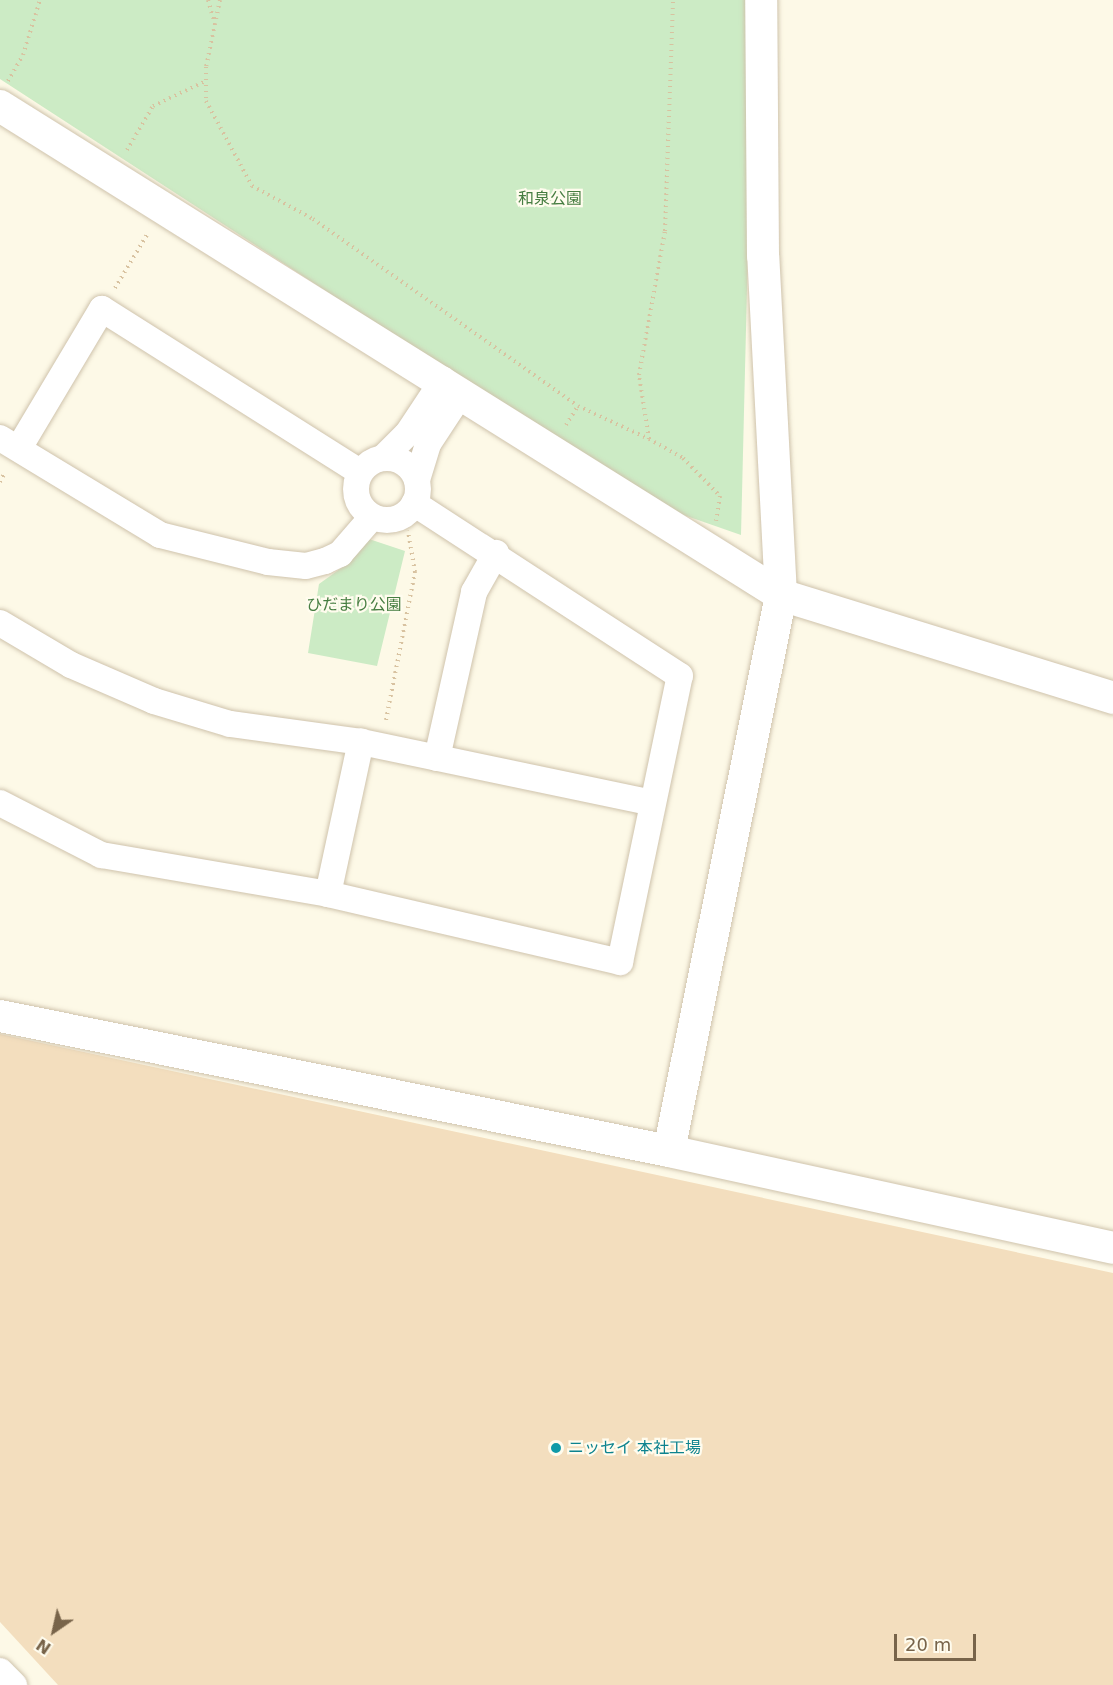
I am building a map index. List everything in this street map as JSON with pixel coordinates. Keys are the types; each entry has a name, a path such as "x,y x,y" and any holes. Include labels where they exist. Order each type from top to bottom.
{"street":[{"path":"669,1151 781,595 763,256 760,0"},
{"path":"3,95 112,174 452,386 712,554 781,595 1113,698"},
{"path":"360,472 102,309 9,443 160,535 289,566 340,554 372,517 411,500 428,444 452,386"},
{"path":"372,517 356,492 360,472 383,458 452,386"},
{"path":"0,803 101,855 328,894 620,962 680,676 411,500 399,461 383,458"},
{"path":"437,758 474,592 496,554"},
{"path":"0,623 71,665 154,701 230,724 370,745 652,803"},
{"path":"328,894 370,745"},
{"path":"0,1016 669,1151 1113,1248"},
{"path":"0,1671 14,1685"}],"path":[{"path":"3,95 23,55 40,0"},
{"path":"207,0 215,24"},
{"path":"220,0 206,81 206,101 252,186 313,219 578,406 650,439 683,458 720,496 712,554"},
{"path":"650,439 639,375 665,231 673,0"},
{"path":"112,174 153,106 206,81"},
{"path":"102,309 164,207"},
{"path":"370,745 415,572 411,500"}],"green space":[{"name":"和泉公園","path":"0,0 754,0 741,535 655,505 0,79"},
{"name":"ひだまり公園","path":"366,538 405,551 377,666 308,653 319,584 344,566"}],"building":[{"name":"ニッセイ 本社工場","path":"0,1034 1113,1273 1113,1685 58,1685 0,1622"}],"place":[{"name":"ニッセイ 本社工場","path":"556,1448"}]}
